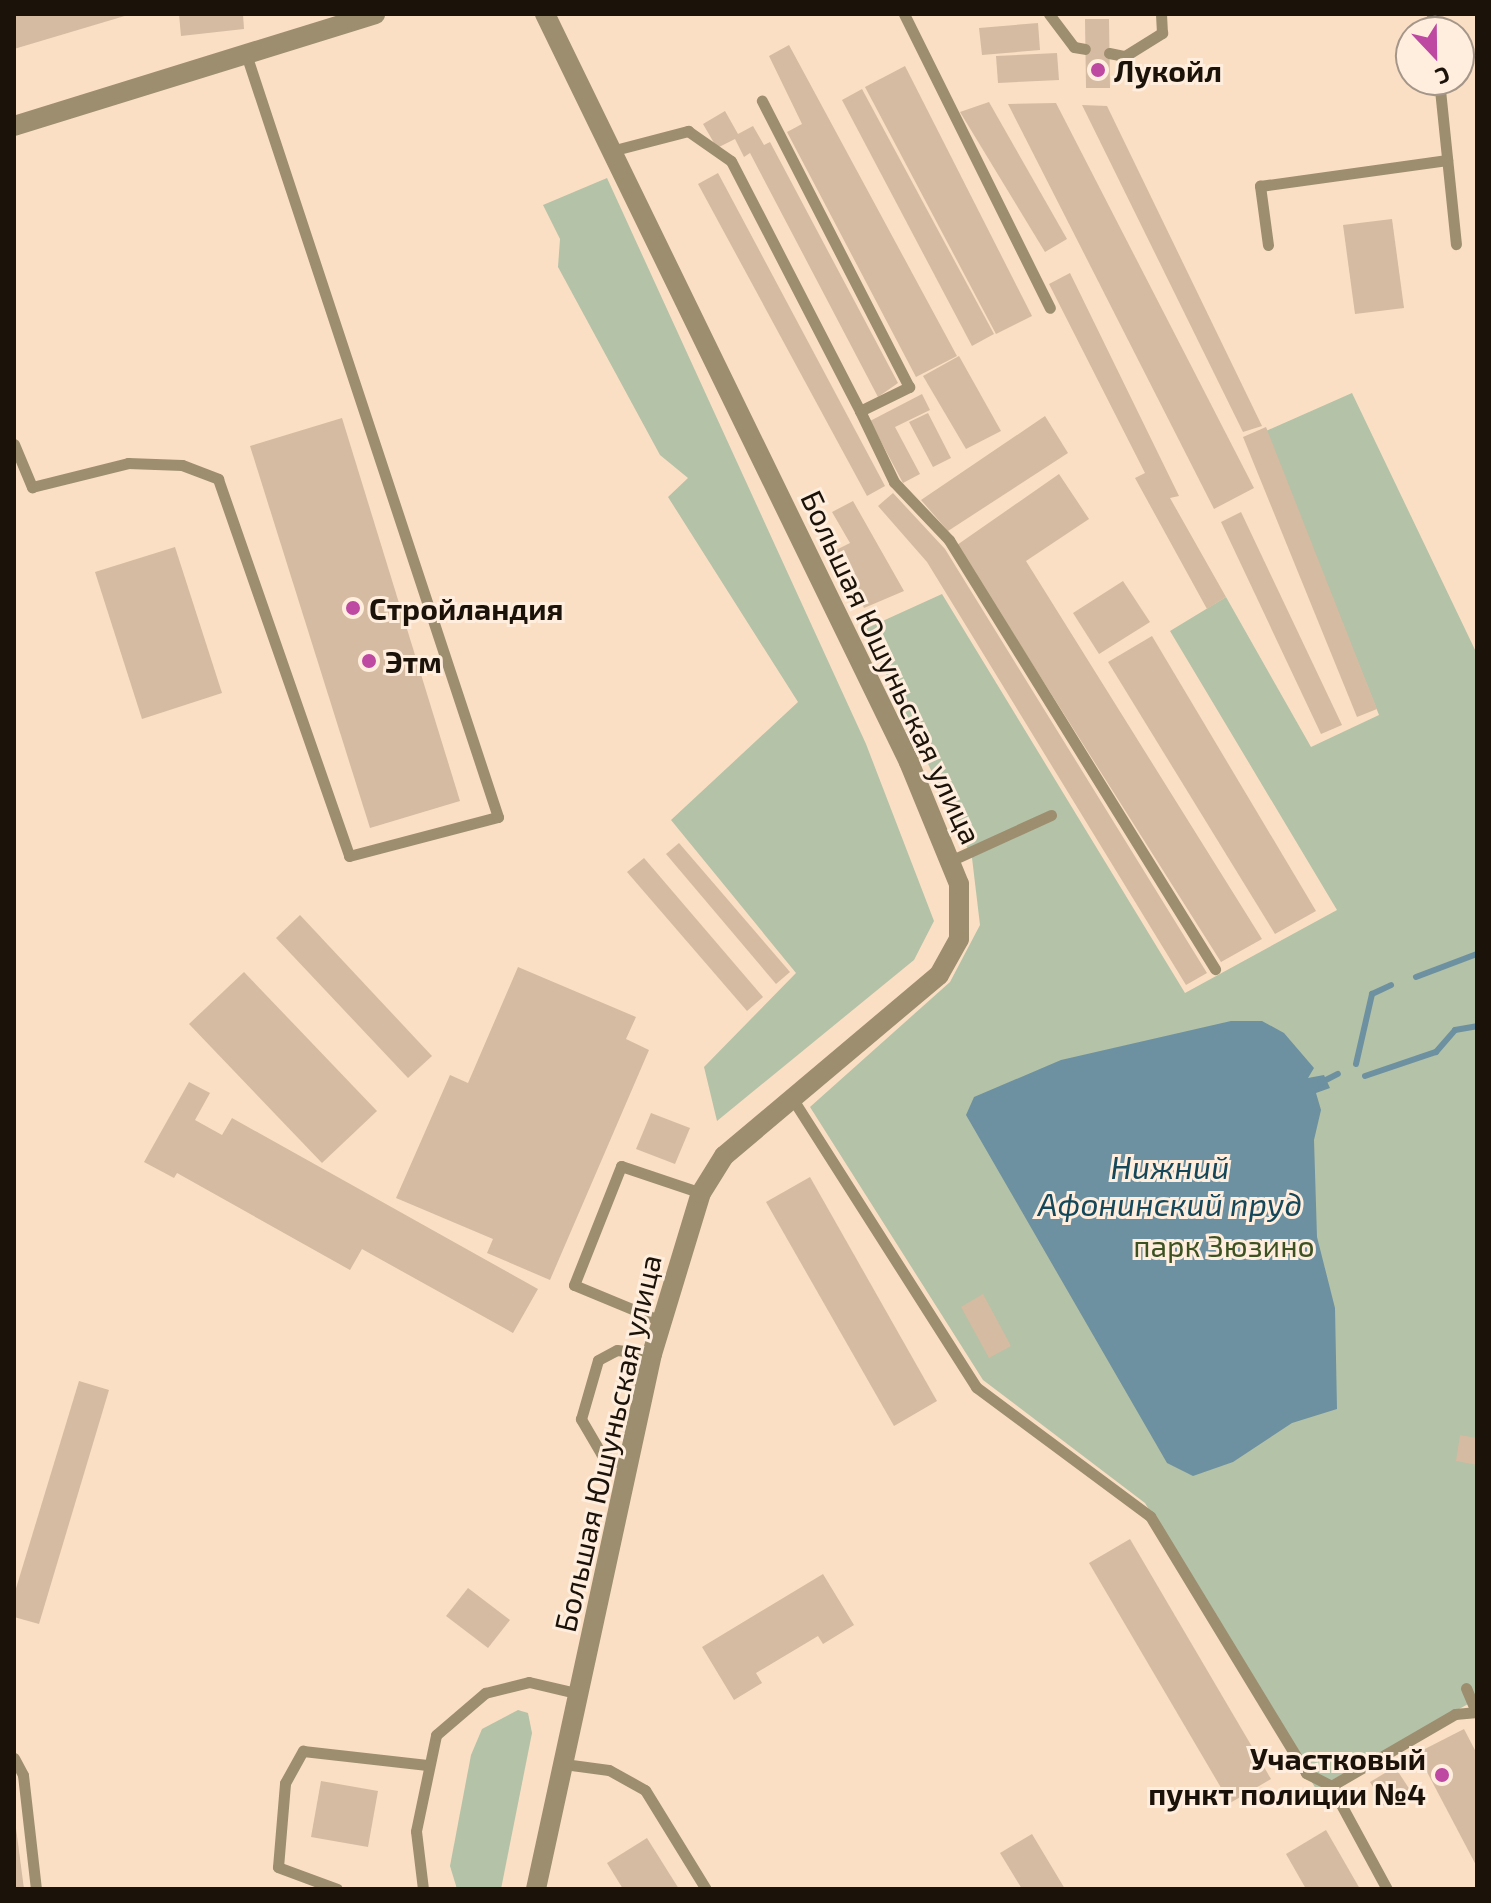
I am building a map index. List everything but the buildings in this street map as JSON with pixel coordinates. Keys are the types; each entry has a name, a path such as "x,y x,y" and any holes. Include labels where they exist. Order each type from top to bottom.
{"street":[{"path":"14,126 245,51 375,14"},
{"name":"Большая Юшуньская улица","path":"536,1889 581,1694 652,1354 701,1193 724,1156 939,975 959,939 959,884 909,762 545,14"}],"lane":[{"path":"904,14 1050,308"},
{"path":"1049,14 1074,47 1085,49"},
{"path":"1109,53 1125,56 1162,33 1161,14"},
{"path":"14,444 32,487 128,463 182,465 218,479 349,856 498,817 245,51"},
{"path":"1441,96 1456,244"},
{"path":"762,101 909,387 860,411"},
{"path":"611,151 688,131 731,161 894,482 949,540 1215,969"},
{"path":"1268,245 1260,186 1447,160"},
{"path":"950,861 1051,815"},
{"path":"792,1098 976,1387 1150,1516 1306,1773 1331,1786 1387,1889"},
{"path":"661,1321 574,1285 621,1166 701,1193"},
{"path":"629,1467 602,1455 581,1419 598,1360 617,1350 652,1354"},
{"path":"423,1889 416,1831 427,1765 436,1735 485,1693 529,1682 581,1694"},
{"path":"1331,1786 1476,1710 1466,1688"},
{"path":"337,1889 278,1867 285,1783 303,1751 427,1765"},
{"path":"14,1758 23,1775 36,1889"},
{"path":"564,1764 609,1770 645,1790 706,1889"}],"green space":[{"path":"607,178 866,744 934,921 914,960 717,1121 704,1067 796,973 671,820 798,702 668,497 688,478 660,455 558,267 560,239 543,205"},
{"name":"парк Зюзино","path":"1352,393 1477,654 1477,1699 1316,1789 1145,1503 983,1380 810,1107 950,982 980,925 972,858 865,629 942,594 1185,993 1337,910 1170,631 1226,597 1311,747 1379,715 1266,431"},
{"path":"518,1710 528,1713 532,1733 501,1889 457,1889 450,1866 471,1755 482,1729"}],"water":[{"name":"Нижний Афонинский пруд","path":"1231,1021 1262,1021 1284,1033 1314,1068 1308,1078 1324,1075 1330,1088 1316,1093 1321,1110 1314,1140 1317,1237 1335,1308 1337,1409 1292,1423 1233,1462 1193,1476 1167,1463 966,1115 974,1097 1061,1060"}],"waterway":[{"path":"1416,977 1477,954"},
{"path":"1356,1064 1372,994 1391,985"},
{"path":"1365,1076 1436,1052 1455,1030 1477,1026"},
{"path":"1320,1083 1338,1074"}],"place":[{"name":"Лукойл","path":"1098,70"},
{"name":"Стройландия","path":"353,608"},
{"name":"Этм","path":"369,661"},
{"name":"Участковый пункт полиции №4","path":"1442,1775"}]}
